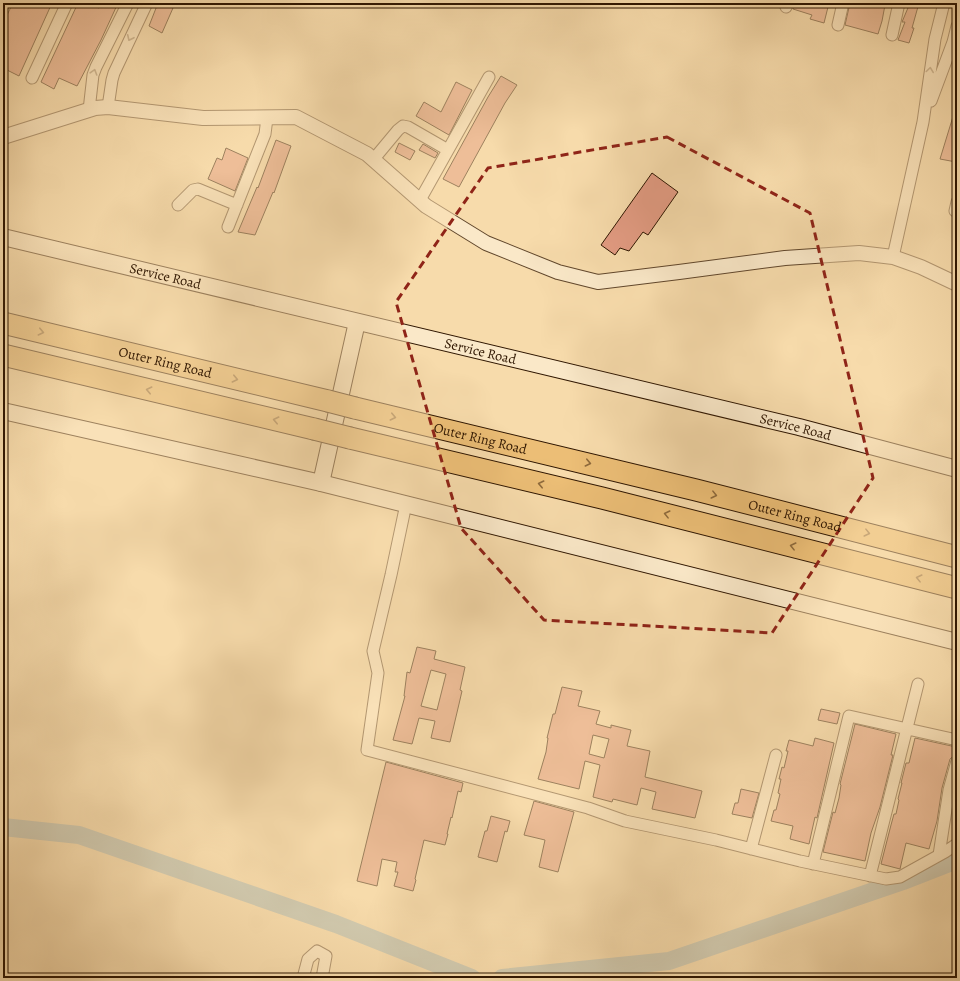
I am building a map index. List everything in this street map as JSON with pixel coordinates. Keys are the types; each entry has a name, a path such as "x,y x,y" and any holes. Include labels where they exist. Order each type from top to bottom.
{"highway":[{"name":"Outer Ring Road","path":"3,323 645,477 957,557"},
{"path":"3,355 609,500 957,588"}],"main road":[{"name":"Service Road","path":"3,237 799,427 957,469"},
{"path":"321,483 357,322"},
{"path":"3,412 321,483 957,642"}],"street":[{"path":"32,78 67,3"},
{"path":"89,110 93,75 128,3"},
{"path":"108,107 114,73 146,3"},
{"path":"838,25 843,3"},
{"path":"892,35 899,3"},
{"path":"893,257 923,122 935,39 944,3"},
{"path":"923,122 955,42 957,26"},
{"path":"935,39 955,42"},
{"path":"420,200 489,77"},
{"path":"3,137 89,110 108,107 203,118 296,117 367,154 426,206 486,243 558,272 598,282 785,258 842,253 893,257 921,267 957,284"},
{"path":"228,227 265,134 267,118"},
{"path":"373,160 403,126 408,127 448,150"},
{"path":"178,205 193,190 198,189 237,205"},
{"path":"406,504 373,650 378,673 367,750 588,808 625,821 886,879 900,877 957,844"},
{"path":"870,876 918,684"},
{"path":"813,864 849,716 957,740"},
{"path":"751,849 776,755"},
{"path":"939,855 949,790 957,761"},
{"path":"303,978 308,958 317,951 326,956 322,978"}],"highlighted area":[{"path":"667,137 810,213 873,478 772,633 544,620 461,528 396,302 488,168"}],"building":[{"path":"13,3 52,3 19,76 3,68 3,23"},
{"path":"78,3 87,3 99,8 101,3 118,3 77,86 59,78 54,89 41,82"},
{"path":"158,3 162,3 173,8 162,33 149,26"},
{"path":"795,3 814,5 814,3 829,3 824,23 810,19 812,15 793,9"},
{"path":"850,3 878,3 885,5 878,34 845,25"},
{"path":"910,3 919,3 912,28 914,28 909,43 898,40 905,22 902,22"},
{"path":"501,76 517,85 505,103 459,187 443,179"},
{"path":"456,82 472,90 449,135 416,116 424,102 441,112"},
{"path":"955,110 957,110 956,162 940,159"},
{"path":"276,140 291,146 274,193 273,192 255,235 238,232 257,187 258,188"},
{"path":"399,143 415,151 410,160 395,152"},
{"path":"423,144 438,153 435,158 419,150"},
{"path":"226,148 248,158 235,191 208,179 217,158 222,160"},
{"path":"652,173 678,192 648,235 643,232 629,251 620,248 615,255 601,245"},
{"path":"417,647 436,651 434,659 465,667 460,690 462,691 450,742 431,738 435,721 419,718 412,744 393,740 405,696 407,672 410,673","holes":["431,670 446,674 437,710 421,706"]},
{"path":"562,687 582,691 578,706 600,711 596,724 611,728 611,725 631,730 627,746 650,751 645,777 702,791 695,818 652,809 656,792 641,788 637,805 613,799 612,802 593,797 600,765 585,761 579,789 538,779 546,752 547,738 553,714 555,714","holes":["593,735 609,739 604,758 589,754"]},
{"path":"821,709 840,713 837,724 818,720"},
{"path":"855,724 896,734 891,755 893,755 880,807 871,833 865,861 823,852 833,812 835,813 839,798 840,784"},
{"path":"815,738 834,743 817,818 815,817 809,844 790,839 793,826 771,821 774,810 776,810 780,794 778,793 781,779 779,779 782,767 784,768 789,740 813,746"},
{"path":"915,738 956,747 954,755 950,759 942,788 937,821 929,849 906,843 900,869 881,864 894,814 896,814 906,763 909,763"},
{"path":"386,762 463,783 461,792 458,791 445,845 424,840 413,891 394,886 398,872 395,872 397,862 382,859 377,886 357,881"},
{"path":"741,789 759,793 752,818 732,814 735,803 738,803"},
{"path":"534,801 574,812 558,872 539,867 545,840 524,835"},
{"path":"491,816 510,821 507,832 505,831 497,862 478,857"}],"waterway":[{"path":"3,827 79,835 336,924 472,978"},
{"path":"502,978 669,961 903,881 957,860"}]}
